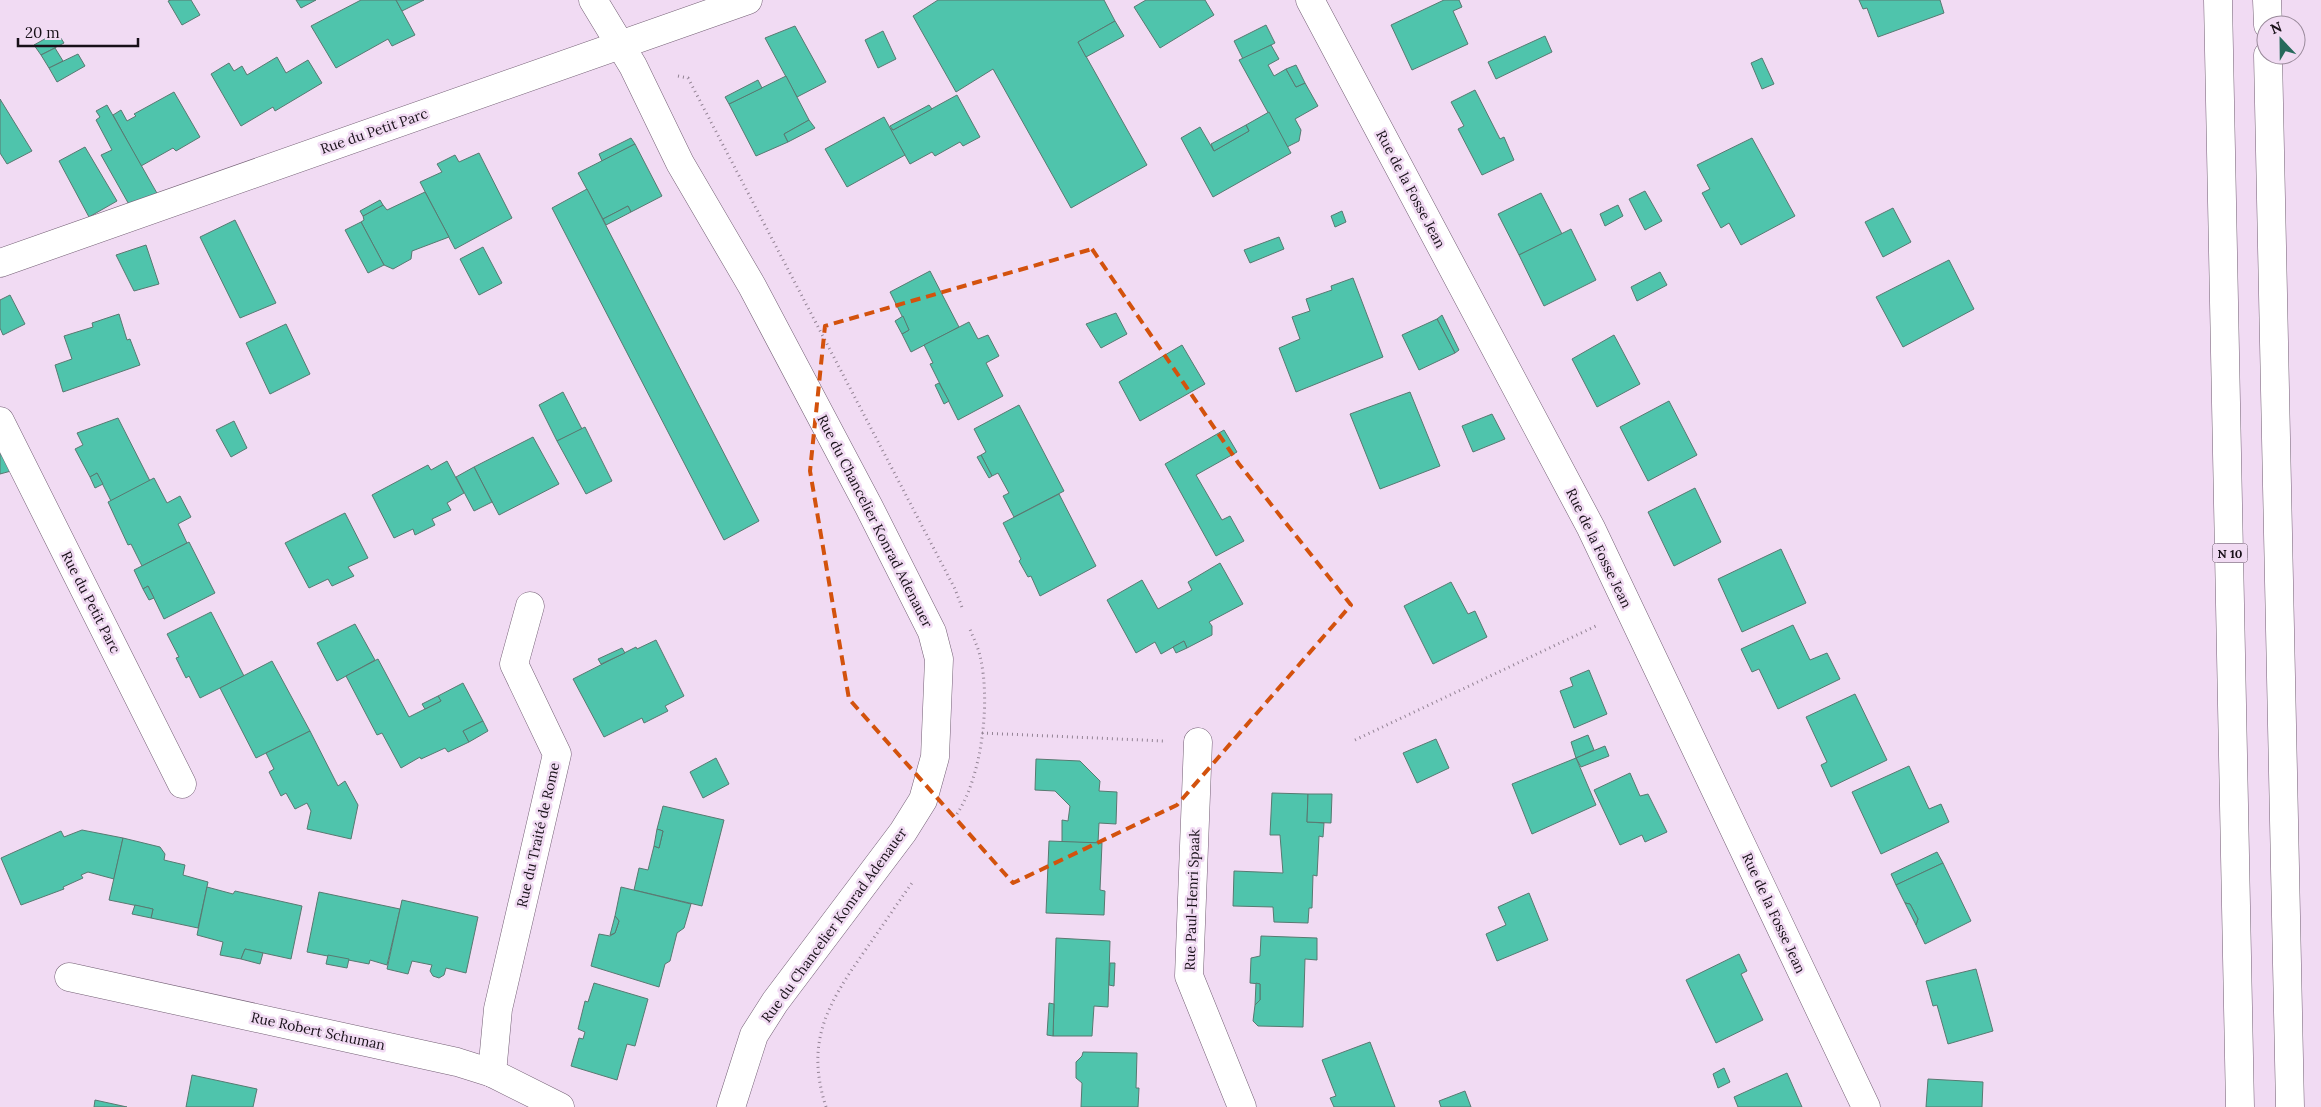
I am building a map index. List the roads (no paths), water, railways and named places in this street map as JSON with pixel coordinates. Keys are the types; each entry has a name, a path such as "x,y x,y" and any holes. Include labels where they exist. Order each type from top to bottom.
{"street":[{"name":"Rue du Chancelier Konrad Adenauer","path":"593,0 620,44 680,163 752,286 869,507 932,632 939,659 936,757 923,800 903,832 775,1002 754,1035 731,1107"},
{"name":"Rue du Petit Parc","path":"0,263 748,0"},
{"name":"Rue de la Fosse Jean","path":"1310,0 1587,519 1866,1107"},
{"name":"N 10","path":"2218,0 2240,1107"},
{"path":"2267,0 2268,15"},
{"path":"2268,65 2290,1107"},
{"name":"Rue du Petit Parc","path":"0,421 182,784"},
{"name":"Rue du Traité de Rome","path":"492,1073 498,1009 557,754 514,664 530,606"},
{"name":"Rue Paul-Henri Spaak","path":"1198,742 1189,976 1242,1107"},
{"name":"Rue Robert Schuman","path":"68,977 457,1062 492,1073 560,1107"}]}
